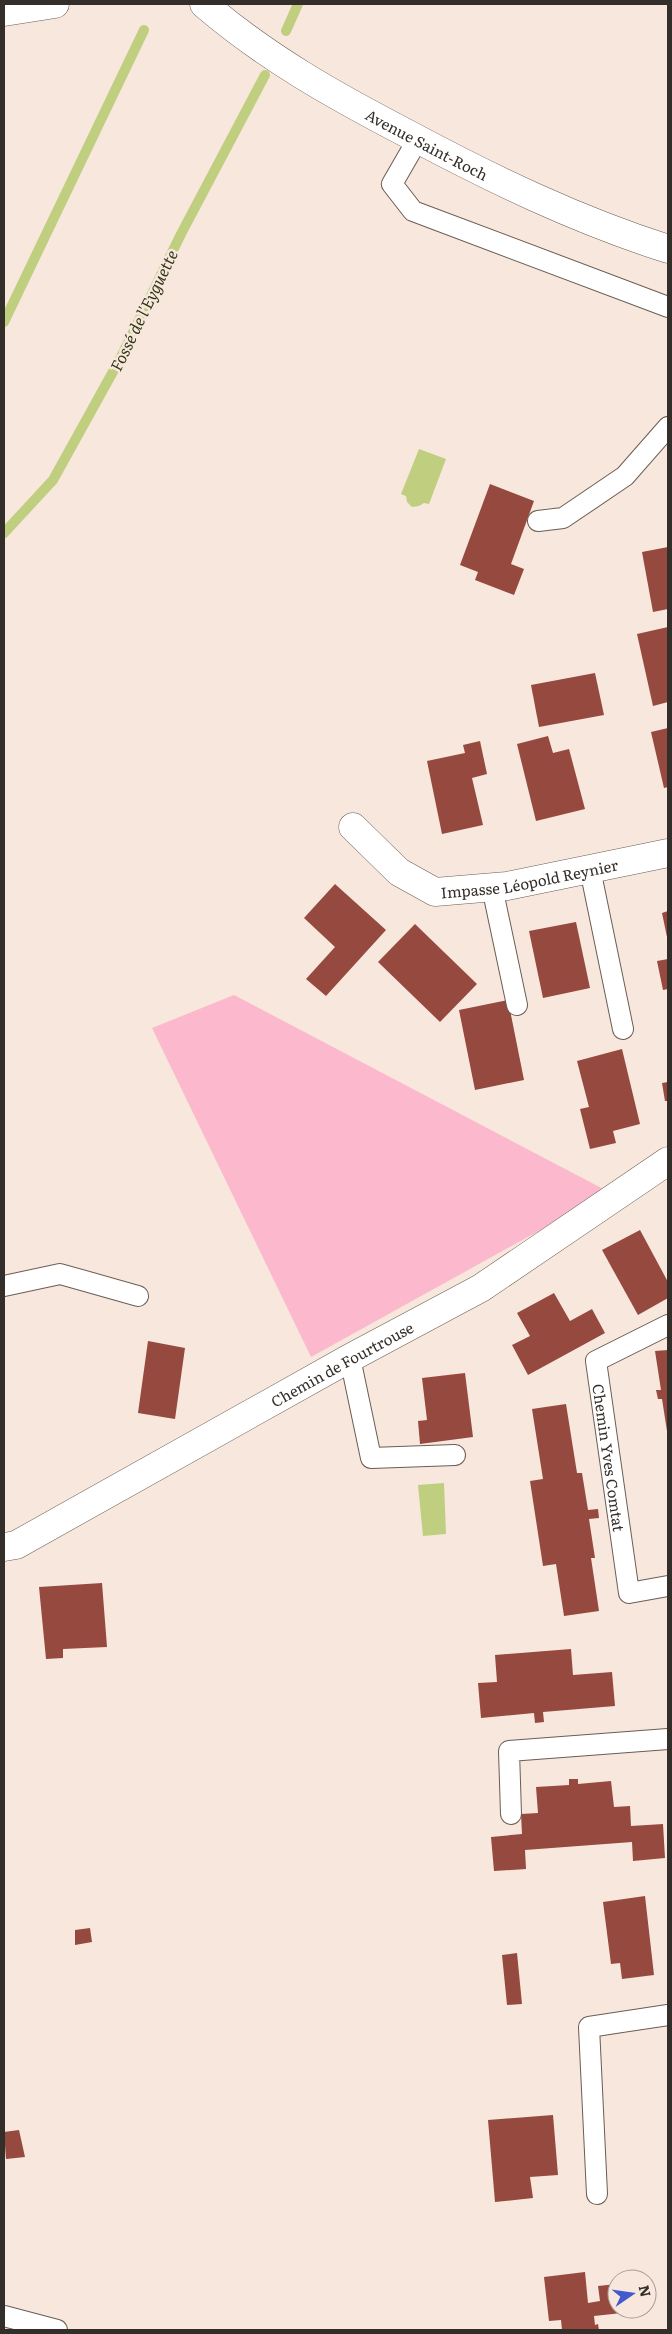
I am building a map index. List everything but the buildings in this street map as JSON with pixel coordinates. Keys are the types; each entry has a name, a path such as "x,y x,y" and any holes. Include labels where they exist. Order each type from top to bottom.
{"street":[{"path":"4,12 55,4"},
{"name":"Avenue Saint-Roch","path":"204,4 270,56 345,101 501,182 557,208 668,249"},
{"name":"Impasse Léopold Reynier","path":"353,827 399,872 436,892 492,887 668,853"},
{"name":"Chemin de Fourtrouse","path":"4,1547 16,1545 350,1358 481,1288 668,1161"}],"lane":[{"path":"418,139 392,184 413,211 668,307"},
{"path":"538,521 563,518 626,476 668,427"},
{"path":"590,869 623,1029"},
{"path":"492,887 517,1005"},
{"path":"4,1286 60,1274 138,1296"},
{"name":"Chemin Yves Comtat","path":"668,1325 596,1361 629,1593 668,1586"},
{"path":"350,1358 370,1458 455,1455"},
{"path":"511,1814 509,1751 668,1739"},
{"path":"597,2194 589,2027 668,2015"},
{"path":"4,2316 56,2330"}],"shaded area":[{"path":"419,449 446,459 429,504 424,503 412,507 407,502 406,496 401,494"},
{"path":"234,995 609,1192 311,1357 152,1028"},
{"path":"444,1483 446,1534 423,1536 418,1485"}],"waterway":[{"name":"Fossé de l'Eyguette","path":"286,31 298,4"},
{"path":"4,322 144,30"},
{"name":"Fossé de l'Eyguette","path":"4,533 53,480 120,359 181,234 265,75"}]}
